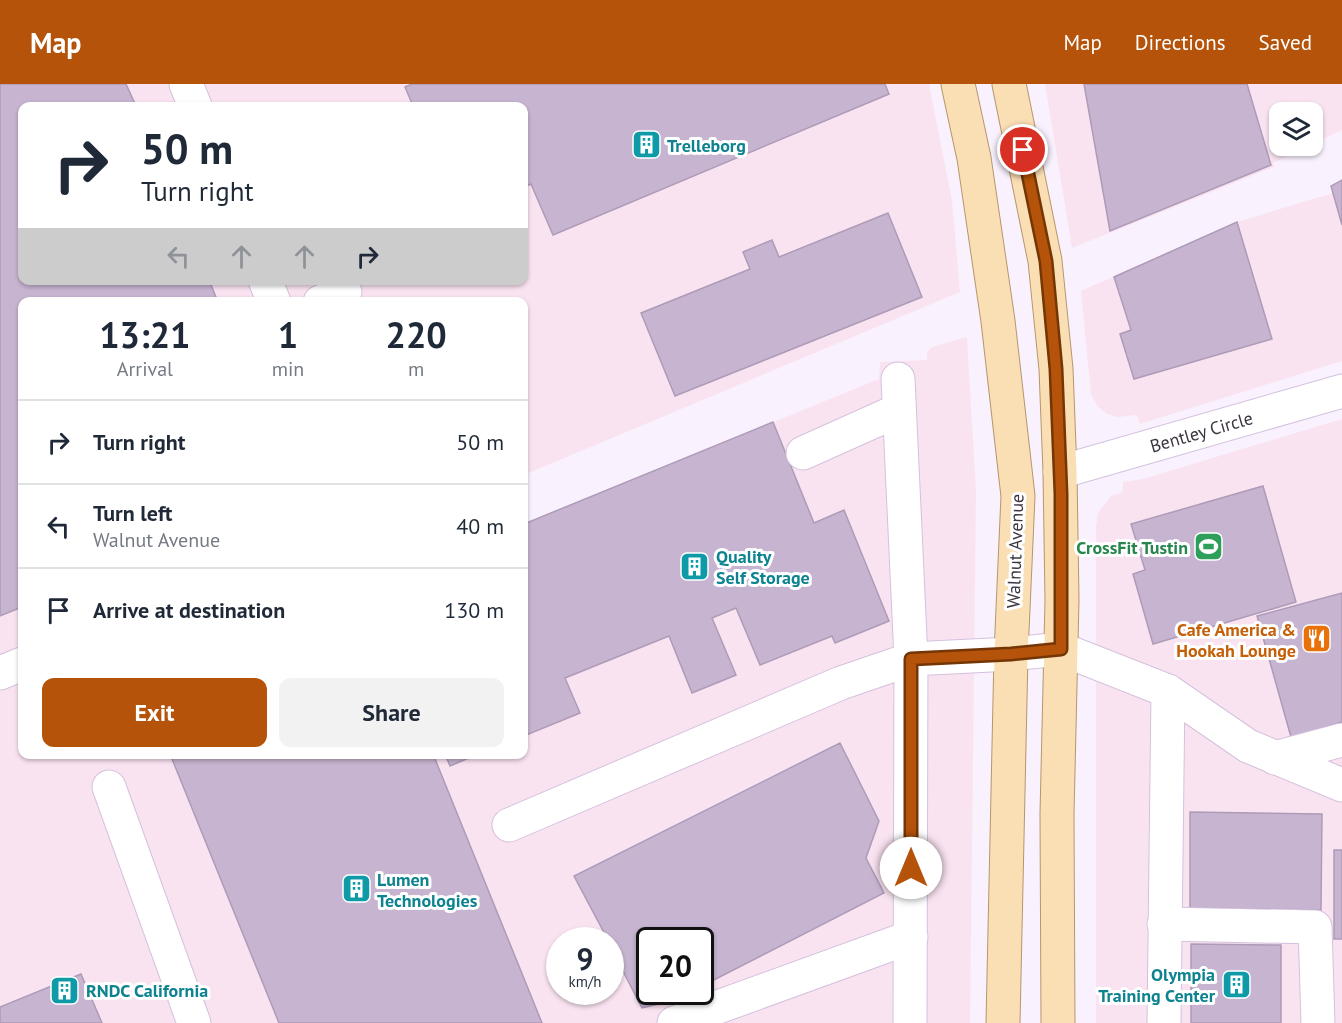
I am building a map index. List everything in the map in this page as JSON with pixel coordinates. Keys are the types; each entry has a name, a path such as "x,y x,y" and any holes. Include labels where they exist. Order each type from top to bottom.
{"main road":[{"name":"Walnut Avenue","path":"958,84 974,159 998,321 1018,496 1011,654 1004,1023"},
{"path":"1009,84 1046,261 1056,369 1060,472 1061,649 1057,814 1058,1023"}],"street":[{"path":"186,84 193,102"},
{"name":"Bentley Circle","path":"1060,472 1342,391"},
{"path":"803,453 898,394 911,659 910,1023"},
{"path":"509,825 841,683 911,659 1061,649 1168,691 1248,746 1342,785"},
{"path":"0,673 18,666"},
{"path":"1164,1023 1168,691"},
{"path":"1275,758 1342,740"},
{"path":"109,787 194,1023"},
{"path":"1164,924 1315,927 1329,955 1318,1023"},
{"path":"674,1023 910,937"}],"shaded area":[{"path":"0,84 929,84 952,201 960,292 528,473 528,297 18,297 18,759 528,759 528,522 879,379 880,362 927,360 927,352 932,347 967,337 976,492 970,1023 0,1023"},
{"path":"1045,84 1342,84 1342,130 1323,139 1323,102 1269,102 1269,156 1288,156 1273,163 1274,167 1072,248"},
{"path":"1342,180 1342,361 1140,424 1137,415 1118,417 1107,414 1098,407 1091,394 1081,291 1237,222 1333,193 1331,186"},
{"path":"1342,419 1342,1023 1096,1023 1096,526 1098,513 1111,496 1123,492 1123,482 1143,479"}],"building":[{"path":"0,84 126,84 134,102 18,102 18,285 211,285 216,297 18,297 18,609 0,616"},
{"name":"Trelleborg","path":"412,84 885,84 889,94 553,235 531,184 528,185 528,102 411,102 405,87"},
{"path":"1084,84 1247,84 1271,165 1110,231"},
{"path":"1342,180 1342,225 1331,186"},
{"path":"888,213 922,297 675,396 641,313 750,269 743,252 772,240 779,257"},
{"path":"1237,222 1272,339 1134,379 1120,334 1131,330 1114,277"},
{"name":"Quality Self Storage","path":"773,422 814,523 844,510 889,621 835,643 832,636 760,665 736,608 712,618 736,675 692,693 669,636 565,678 580,713 528,734 528,522"},
{"name":"CrossFit Tustin","path":"1263,486 1296,602 1153,644 1133,574 1145,570 1131,524"},
{"path":"1342,593 1342,722 1291,737 1257,616"},
{"path":"840,743 879,821 866,858 884,893 714,980 714,927 636,927 636,996 624,973 624,927 601,927 574,876"},
{"name":"Lumen Technologies","path":"172,759 435,759 542,1023 279,1023"},
{"path":"447,759 466,759 450,766"},
{"path":"1190,812 1322,814 1321,910 1190,908"},
{"path":"1334,850 1342,850 1342,939 1334,939"},
{"name":"Olympia Training Center","path":"1191,944 1281,945 1281,1023 1191,1023"},
{"name":"RNDC California","path":"81,974 102,1023 0,1023 0,1007"}],"place":[{"name":"Trelleborg","path":"646,145"},
{"name":"CrossFit Tustin","path":"1209,547"},
{"name":"Quality Self Storage","path":"695,566"},
{"name":"Cafe America & Hookah Lounge","path":"1317,639"},
{"name":"Lumen Technologies","path":"356,889"},
{"name":"Olympia Training Center","path":"1236,984"},
{"name":"RNDC California","path":"65,990"}],"route":[{"path":"911,868 911,659 1061,649 1061,494 1056,369 1046,261 1023,150"}]}
